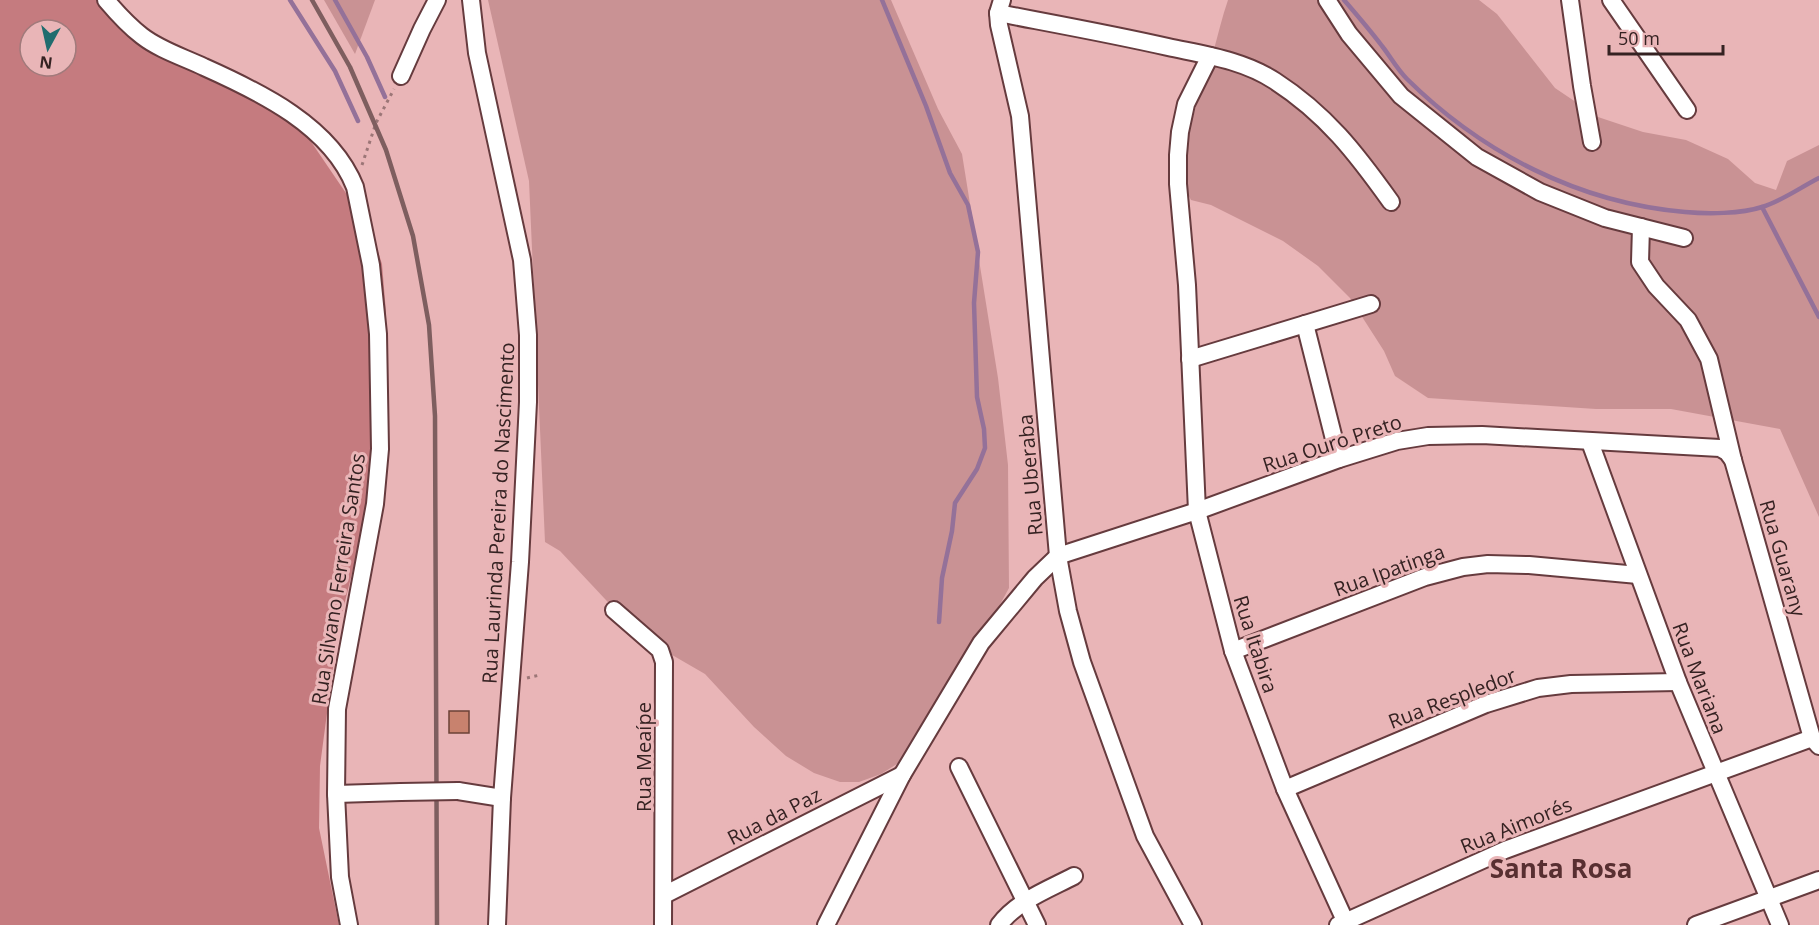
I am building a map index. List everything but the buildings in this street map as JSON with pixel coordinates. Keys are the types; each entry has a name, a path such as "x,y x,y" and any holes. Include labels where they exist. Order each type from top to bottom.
{"street":[{"name":"Rua Silvano Ferreira Santos","path":"106,0 142,36 166,51 252,89 296,115 320,136 351,176 355,187 371,265 378,334 380,449 375,504 337,709 336,794 340,877 349,925"},
{"path":"401,76 437,0"},
{"name":"Rua Laurinda Pereira do Nascimento","path":"471,0 477,53 522,260 528,335 528,402 520,562 502,798 497,925"},
{"path":"1327,0 1349,34 1401,96 1477,157 1539,192 1605,218 1684,238"},
{"path":"1570,0 1592,142"},
{"path":"1611,0 1687,110"},
{"path":"1000,6 1245,65 1274,80 1302,99 1330,124 1391,202"},
{"name":"Rua Uberaba","path":"1000,6 1020,116 1058,556 1068,611 1082,662 1141,825 1193,925"},
{"name":"Rua Itabira","path":"1210,56 1186,104 1180,132 1178,184 1187,285 1197,512 1233,651 1285,789 1344,924"},
{"name":"Rua Guarany","path":"1641,227 1640,262 1656,286 1688,320 1709,359 1733,460 1815,742"},
{"path":"1190,359 1371,304"},
{"path":"1305,324 1339,459"},
{"name":"Rua Ouro Preto","path":"1058,556 1197,512 1339,459 1397,441 1428,436 1482,435 1720,448 1727,452 1733,460"},
{"name":"Rua Mariana","path":"1590,442 1678,682 1780,925"},
{"path":"826,925 902,775 981,643 1035,578 1058,556"},
{"name":"Rua Ipatinga","path":"1233,651 1425,577 1463,567 1488,564 1529,565 1638,575"},
{"name":"Rua Meaípe","path":"614,610 663,654 663,925"},
{"name":"Rua Respledor","path":"1285,789 1486,704 1538,688 1580,683 1678,682"},
{"name":"Rua Aimorés","path":"1344,924 1505,850 1714,772 1815,742"},
{"path":"959,767 1037,925"},
{"name":"Rua da Paz","path":"664,895 902,775"},
{"path":"336,794 458,791 502,798"},
{"path":"999,925 1007,913 1074,876"},
{"path":"1696,925 1819,880"}],"path":[{"path":"355,187 376,123 401,76"}],"shaded area":[{"path":"0,0 98,0 220,79 299,124 371,230 382,264 386,312 374,484 338,630 320,766 319,828 339,925 0,925"},
{"path":"324,0 375,0 355,54"},
{"path":"488,0 891,0 938,109 962,154 998,378 1008,465 1009,588 986,630 908,757 881,774 859,782 840,782 814,773 786,756 754,727 705,674 667,652 620,615 560,551 545,542 529,181"},
{"path":"1228,0 1479,0 1497,14 1555,88 1598,117 1643,132 1686,140 1728,159 1755,183 1776,190 1787,161 1819,145 1819,517 1780,429 1671,409 1596,409 1428,398 1395,376 1384,351 1350,298 1318,266 1283,241 1211,205 1191,200 1184,167 1186,148 1190,127"}],"waterway":[{"path":"290,0 335,71 358,121"},
{"path":"335,0 367,57 385,97"},
{"path":"882,0 926,106 950,173 968,205 978,252 974,303 977,397 984,429 985,448 977,469 955,503 952,531 942,578 939,622"},
{"path":"1344,0 1403,75 1436,106 1467,130 1500,151 1534,170 1570,185 1607,198 1646,207 1685,212 1724,213 1744,211 1769,204 1819,178"},
{"path":"1762,207 1819,317"}],"railway":[{"path":"312,0 350,67 386,150 413,236 429,325 435,416 437,925"}],"district":[{"name":"Santa Rosa","path":"1561,868"}]}
